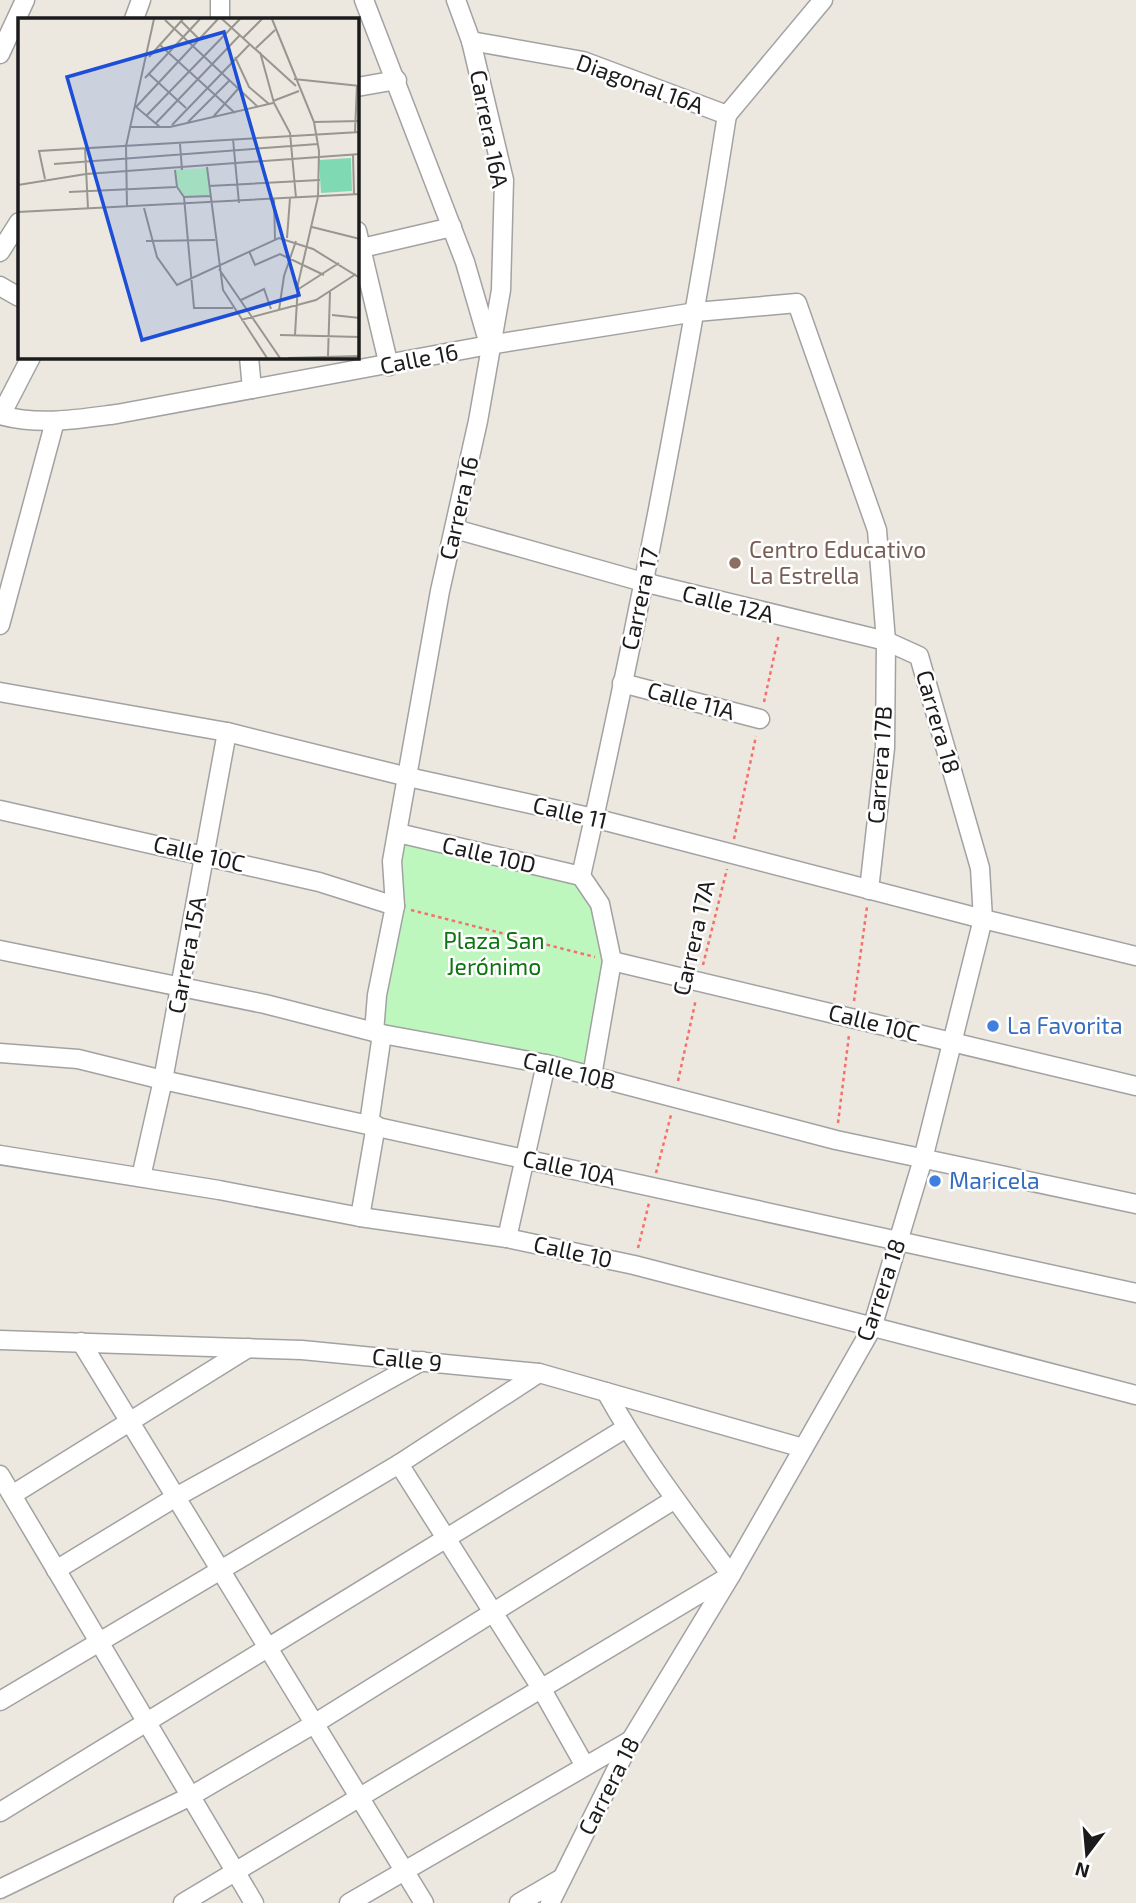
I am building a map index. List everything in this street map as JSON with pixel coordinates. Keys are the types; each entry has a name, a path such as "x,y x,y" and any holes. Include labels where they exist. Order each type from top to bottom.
{"street":[{"path":"0,54 4,36 25,0"},
{"path":"134,18 141,0"},
{"path":"220,0 220,18"},
{"name":"Carrera 16","path":"360,1217 373,1124 378,1033 377,995 395,906 392,862 440,591 478,421 489,345 452,227 364,0"},
{"name":"Carrera 16A","path":"456,0 471,41 504,180 501,290 489,345"},
{"path":"727,116 823,0"},
{"name":"Diagonal 16A","path":"471,41 583,61 727,116"},
{"path":"359,87 397,80"},
{"name":"Carrera 17","path":"581,876 696,312 727,116"},
{"path":"0,252 18,224"},
{"path":"389,366 359,240 452,227"},
{"path":"0,286 18,296"},
{"name":"Calle 16","path":"1,415 22,421 54,421 117,414 389,366 489,345 696,312 797,303 877,530 887,641"},
{"path":"1,415 30,359"},
{"path":"249,359 252,389"},
{"path":"0,625 54,421"},
{"name":"Calle 12A","path":"455,529 643,582 887,641 919,656"},
{"name":"Carrera 17B","path":"869,890 885,748 887,641"},
{"name":"Carrera 18","path":"550,1903 631,1740 731,1575 872,1328 923,1159 983,919 980,868 919,656"},
{"name":"Calle 11A","path":"622,682 760,719"},
{"name":"Calle 11","path":"0,691 227,732 408,777 594,818 1136,956"},
{"name":"Carrera 15A","path":"141,1177 163,1080 227,732"},
{"name":"Calle 10C","path":"0,810 319,881 395,906"},
{"name":"Calle 10D","path":"398,833 581,876"},
{"path":"581,876 600,904 612,961 592,1076"},
{"name":"Calle 10B","path":"0,950 181,986 378,1033 546,1064 923,1159 1136,1204"},
{"name":"Calle 10C","path":"612,961 1136,1086"},
{"name":"Calle 10A","path":"0,1053 78,1059 163,1080 1136,1293"},
{"path":"507,1238 523,1157 546,1064"},
{"name":"Calle 10","path":"0,1155 141,1177 360,1217 507,1238 634,1265 1136,1395"},
{"name":"Calle 9","path":"0,1340 248,1348 539,1373 803,1448"},
{"path":"81,1342 424,1903"},
{"path":"12,1495 248,1348"},
{"path":"56,1570 176,1497 422,1362"},
{"path":"0,1701 400,1464 539,1373"},
{"path":"183,1903 731,1575 626,1428 606,1392"},
{"path":"0,1812 626,1428"},
{"path":"400,1464 444,1538 541,1688 585,1766"},
{"path":"0,1475 254,1903"},
{"path":"0,1889 191,1796 314,1724 675,1499"},
{"path":"349,1903 631,1740"},
{"path":"519,1903 562,1878"}],"path":[{"name":"Carrera 17A","path":"634,1265 675,1098 783,618"},
{"path":"395,906 612,961"}],"green space":[{"name":"Plaza San Jerónimo","path":"399,833 578,876 597,905 609,958 590,1073 376,1030"}],"place":[{"name":"Centro Educativo La Estrella","path":"735,563"},
{"name":"La Favorita","path":"993,1026"},
{"name":"Maricela","path":"935,1181"}]}
